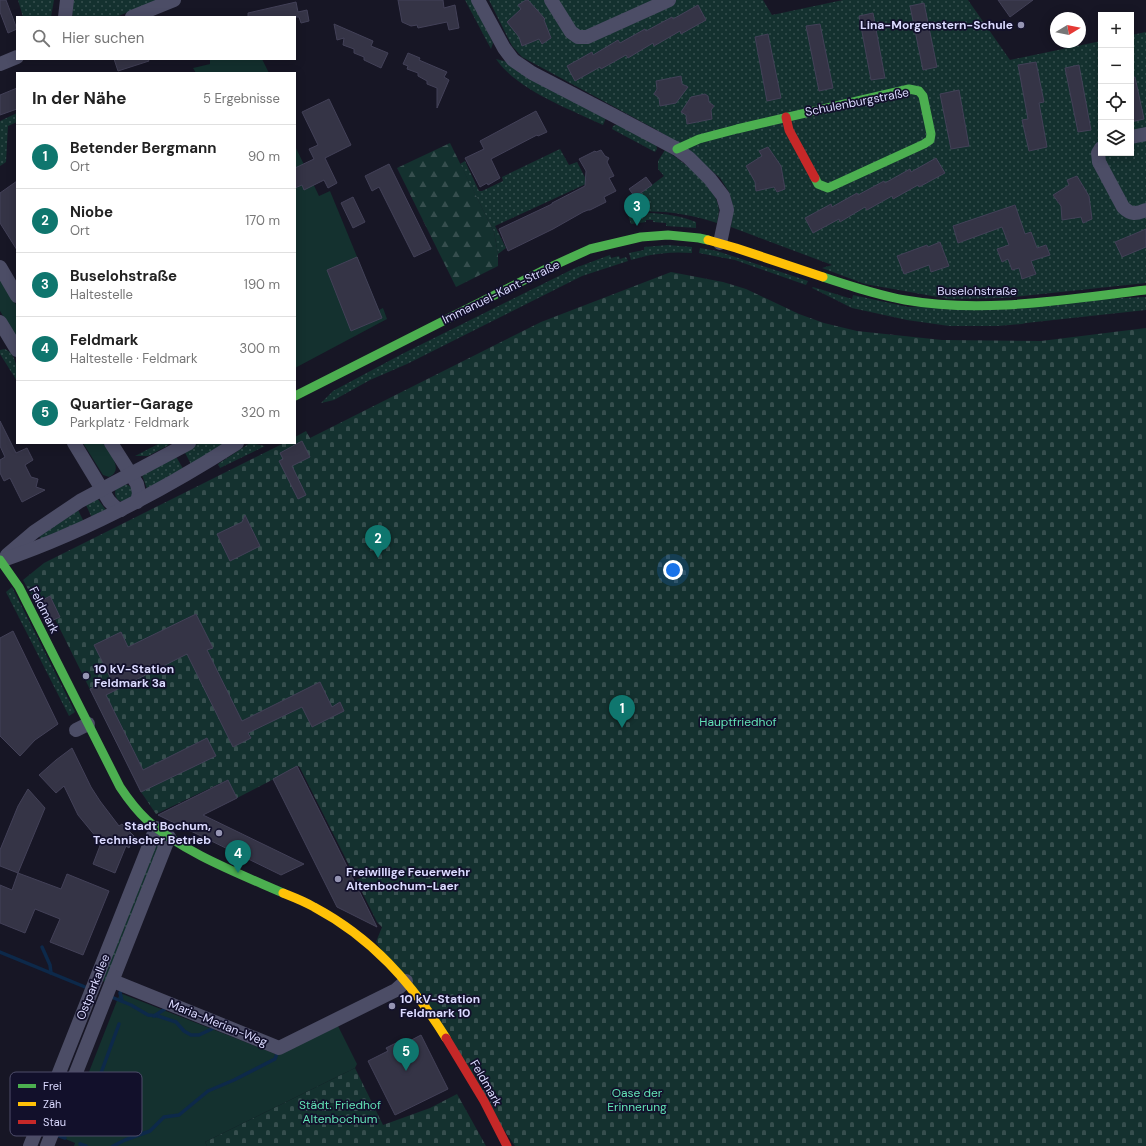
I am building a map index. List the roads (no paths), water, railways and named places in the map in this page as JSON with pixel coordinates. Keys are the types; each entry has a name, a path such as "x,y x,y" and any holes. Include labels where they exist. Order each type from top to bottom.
{"street":[{"path":"65,16 67,0"},
{"path":"134,16 174,0"},
{"path":"478,0 504,48 513,60 532,74 677,149 689,158 710,179 723,196 727,210 720,244"},
{"path":"551,0 571,32 578,37 586,37 669,0"},
{"path":"0,64 16,57"},
{"name":"Schulenburgstraße","path":"677,149 687,143 786,117 909,89 919,91 923,96 931,134 930,140 924,144 828,188 818,184 789,130 786,117"},
{"path":"1134,136 1146,134"},
{"path":"1098,156 1099,162 1123,207 1132,214 1146,210"},
{"name":"Immanuel-Kant-Straße","path":"296,395 546,269 590,249 641,237 668,235 699,238 720,244"},
{"name":"Buselohstraße","path":"720,244 859,289 906,300 973,306 1034,303 1146,290"},
{"path":"0,267 16,294"},
{"path":"0,322 5,340 16,349"},
{"path":"75,444 109,501 121,510"},
{"path":"112,444 137,484 139,493 137,502"},
{"path":"0,560 34,532 69,507 130,473 187,444"},
{"path":"0,560 41,547 121,510 191,472 235,444"},
{"name":"Feldmark","path":"0,560 20,587 82,727 120,787 134,806 156,828 169,837 200,855 313,906 340,922 366,941 393,966 406,981 436,1022 484,1101 507,1146"},
{"name":"Ostparkallee","path":"59,1072 156,828"},
{"name":"Ostparkallee","path":"77,1072 169,837"},
{"name":"Maria-Merian-Weg","path":"113,981 279,1048 396,990 406,981"},
{"name":"Ostparkallee","path":"30,1146 34,1136"},
{"name":"Ostparkallee","path":"47,1146 51,1136"}],"waterway":[{"path":"42,947 50,965 51,973"},
{"path":"0,952 90,989"},
{"path":"122,989 120,993 122,1001"},
{"path":"109,996 131,1005 148,1015 158,1016 176,1022 184,1031 191,1035 199,1035 216,1027"},
{"path":"154,1016 168,1007"},
{"path":"101,1072 119,1024"},
{"path":"142,1134 150,1131 164,1117 179,1115 208,1091 234,1080 275,1059 278,1051"},
{"path":"60,1136 65,1138"},
{"path":"113,1146 136,1136"},
{"path":"80,1144 86,1146"}],"place":[{"name":"Lina-Morgenstern-Schule","path":"1021,25"},
{"name":"Buselohstraße","path":"637,226"},
{"name":"Niobe","path":"378,558"},
{"name":"10 kV-Station Feldmark 3a","path":"86,676"},
{"name":"Betender Bergmann","path":"622,728"},
{"name":"Stadt Bochum, Technischer Betrieb","path":"219,833"},
{"name":"Feldmark","path":"238,873"},
{"name":"Freiwillige Feuerwehr Altenbochum-Laer","path":"338,879"},
{"name":"10 kV-Station Feldmark 10","path":"392,1006"},
{"name":"Quartier-Garage","path":"406,1071"}],"park label":[{"name":"Hauptfriedhof","path":"738,722"},
{"name":"Oase der Erinnerung","path":"637,1100"},
{"name":"Städt. Friedhof Altenbochum","path":"340,1112"}]}
